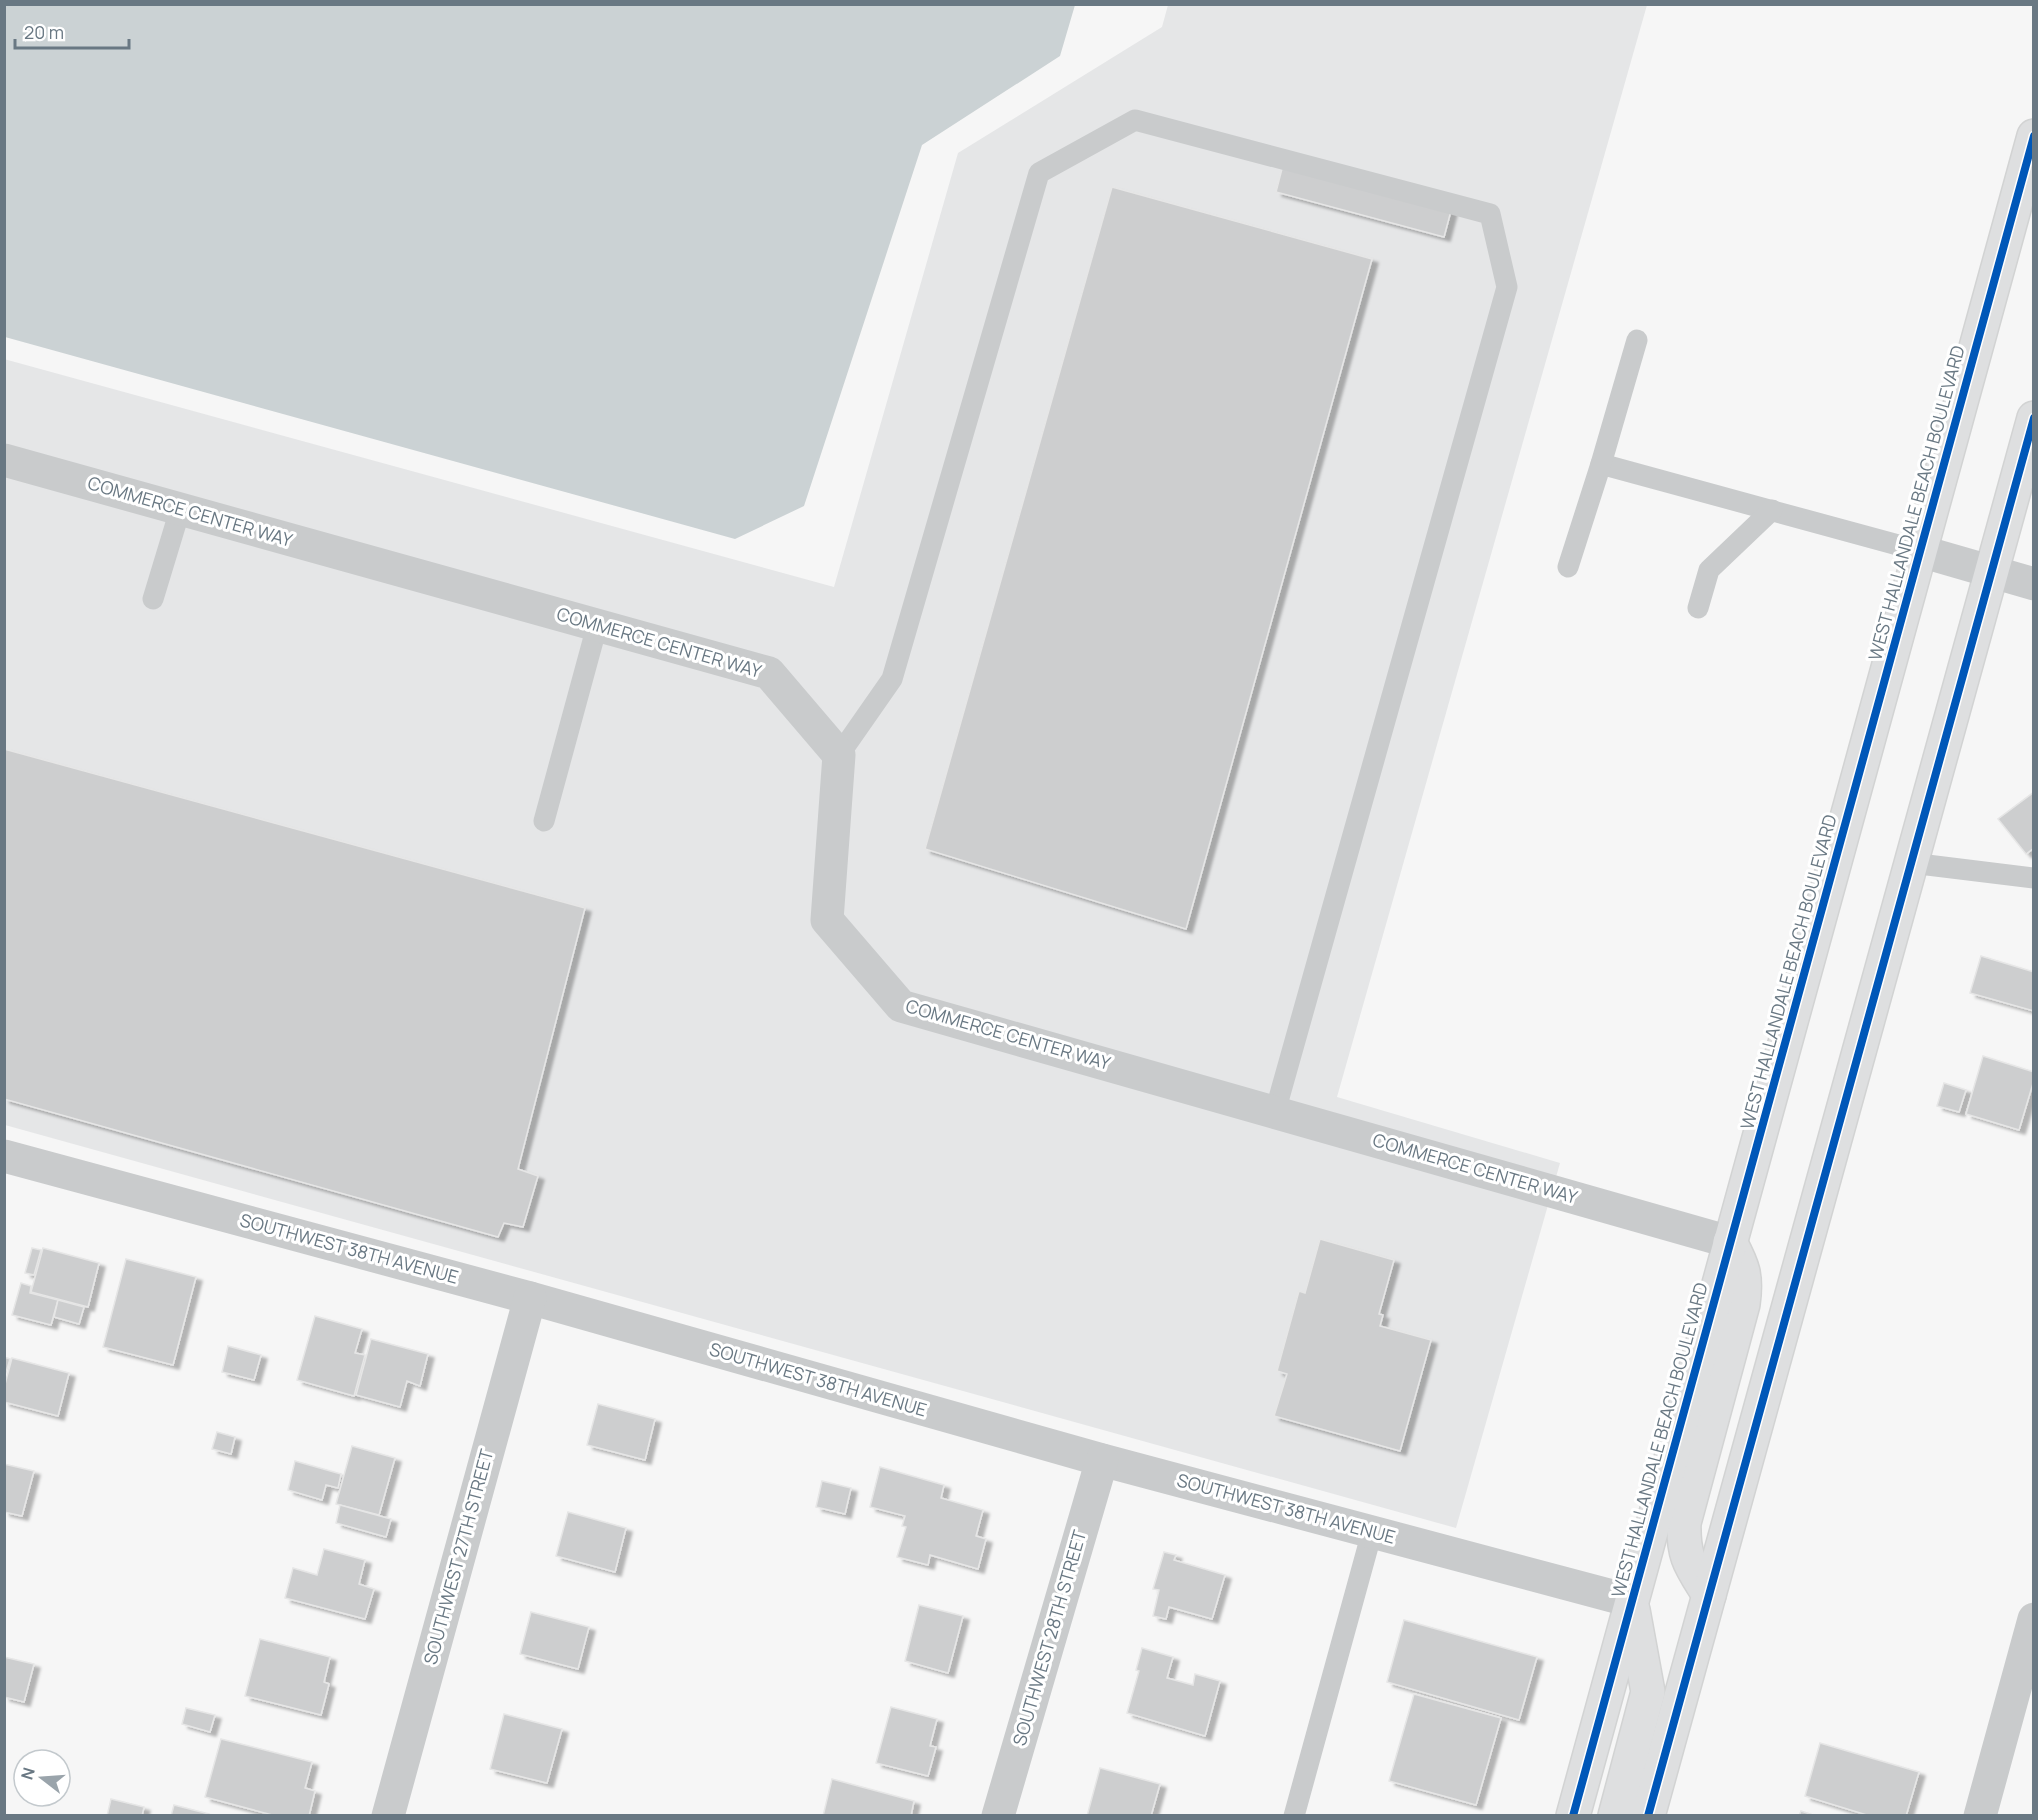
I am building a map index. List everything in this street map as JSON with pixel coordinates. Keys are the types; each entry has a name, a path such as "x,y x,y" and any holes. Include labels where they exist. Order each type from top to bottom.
{"main road":[{"name":"WEST HALLANDALE BEACH BOULEVARD","path":"1573,1815 2034,136"},
{"path":"1648,1815 2034,418"},
{"path":"1709,1595 1689,1562 1683,1545 1684,1523 1743,1304 1746,1283 1743,1266 1730,1242"},
{"path":"1615,1815 1648,1692 1631,1601"}],"street":[{"name":"COMMERCE CENTER WAY","path":"4,460 769,673 839,755 827,920 901,1006 1730,1242"},
{"path":"1920,551 2034,584"},
{"name":"SOUTHWEST 38TH AVENUE","path":"4,1156 530,1298 1102,1460 1631,1601"},
{"name":"SOUTHWEST 27TH STREET","path":"388,1815 530,1298"},
{"name":"SOUTHWEST 28TH STREET","path":"998,1815 1102,1460"},
{"path":"1980,1815 2034,1619"}],"lane":[{"path":"839,755 892,678 1039,173 1135,120 1490,214 1508,287 1275,1112"},
{"path":"1568,567 1601,464 1636,340"},
{"path":"1601,464 1920,551"},
{"path":"153,599 180,510"},
{"path":"1698,608 1709,570 1772,510"},
{"path":"544,821 597,626"},
{"path":"1911,863 2034,878"},
{"path":"1294,1815 1372,1532"}],"shaded area":[{"path":"4,5 1075,5 1060,56 922,145 804,506 735,539 5,337"},
{"path":"1168,5 1647,5 1337,1097 1560,1163 1456,1528 5,1125 4,359 834,587 958,153 1162,27"}],"building":[{"path":"1284,161 1452,207 1444,237 1276,192"},
{"path":"1112,187 1372,259 1186,929 925,849"},
{"path":"4,749 585,908 518,1169 538,1176 523,1227 504,1223 498,1237 4,1099"},
{"path":"2034,792 2034,848 2026,854 1998,819"},
{"path":"1981,956 2034,972 2034,1011 1970,993"},
{"path":"1983,1056 2034,1072 2034,1080 2019,1130 1966,1114"},
{"path":"1944,1083 1966,1090 1959,1112 1937,1106"},
{"path":"1320,1239 1394,1260 1379,1314 1383,1315 1380,1326 1431,1340 1400,1451 1274,1416 1287,1374 1277,1371 1299,1291 1305,1293"},
{"path":"32,1248 41,1250 34,1275 25,1273"},
{"path":"43,1248 99,1263 88,1307 31,1292"},
{"path":"126,1259 196,1277 173,1365 103,1347"},
{"path":"21,1283 31,1286 30,1293 58,1300 51,1325 12,1315"},
{"path":"58,1300 84,1307 79,1324 54,1317"},
{"path":"315,1316 362,1329 355,1353 365,1355 354,1396 297,1380"},
{"path":"371,1339 428,1354 420,1386 407,1381 400,1407 356,1395"},
{"path":"228,1346 261,1355 254,1380 222,1372"},
{"path":"4,1357 10,1359 4,1379"},
{"path":"12,1358 69,1373 58,1416 4,1402 4,1388"},
{"path":"598,1404 655,1419 645,1460 587,1445"},
{"path":"217,1432 235,1437 231,1454 212,1449"},
{"path":"352,1446 395,1458 379,1515 336,1504"},
{"path":"295,1461 341,1474 338,1488 326,1485 322,1500 288,1490"},
{"path":"4,1464 34,1471 22,1516 4,1512"},
{"path":"880,1467 944,1485 941,1498 983,1510 976,1536 986,1539 978,1569 930,1555 928,1565 897,1557 906,1527 902,1526 905,1516 870,1507"},
{"path":"822,1481 851,1488 845,1514 816,1507"},
{"path":"340,1505 391,1519 386,1537 336,1523"},
{"path":"568,1512 626,1528 615,1572 556,1556"},
{"path":"324,1549 365,1560 359,1584 374,1589 365,1619 285,1598 293,1568 317,1575"},
{"path":"1164,1552 1176,1555 1174,1560 1225,1575 1212,1619 1169,1607 1166,1619 1153,1616 1159,1590 1153,1589"},
{"path":"919,1605 963,1616 948,1673 905,1661"},
{"path":"531,1612 589,1627 578,1669 520,1654"},
{"path":"1404,1620 1537,1657 1519,1720 1387,1682"},
{"path":"260,1639 330,1657 324,1682 329,1684 321,1715 245,1696"},
{"path":"1142,1648 1173,1657 1167,1678 1193,1685 1195,1674 1220,1681 1205,1736 1127,1713 1139,1671 1136,1670"},
{"path":"4,1657 34,1664 24,1702 4,1697"},
{"path":"1414,1694 1501,1718 1476,1805 1389,1781"},
{"path":"891,1707 937,1719 930,1746 936,1747 928,1776 876,1763"},
{"path":"186,1708 215,1715 210,1732 182,1724"},
{"path":"504,1714 562,1729 547,1783 490,1769"},
{"path":"221,1739 312,1762 305,1788 315,1791 309,1816 276,1816 205,1797"},
{"path":"1820,1743 1919,1772 1906,1816 1870,1816 1805,1796"},
{"path":"1100,1768 1160,1784 1151,1816 1087,1816"},
{"path":"832,1779 914,1801 911,1816 823,1816"},
{"path":"111,1799 144,1807 142,1816 107,1816"},
{"path":"174,1805 209,1814 208,1816 171,1816"},
{"path":"1801,1811 1816,1816 1799,1816"}],"cycle path":[{"path":"1573,1816 2034,136"},
{"path":"1648,1816 2034,418"}]}
